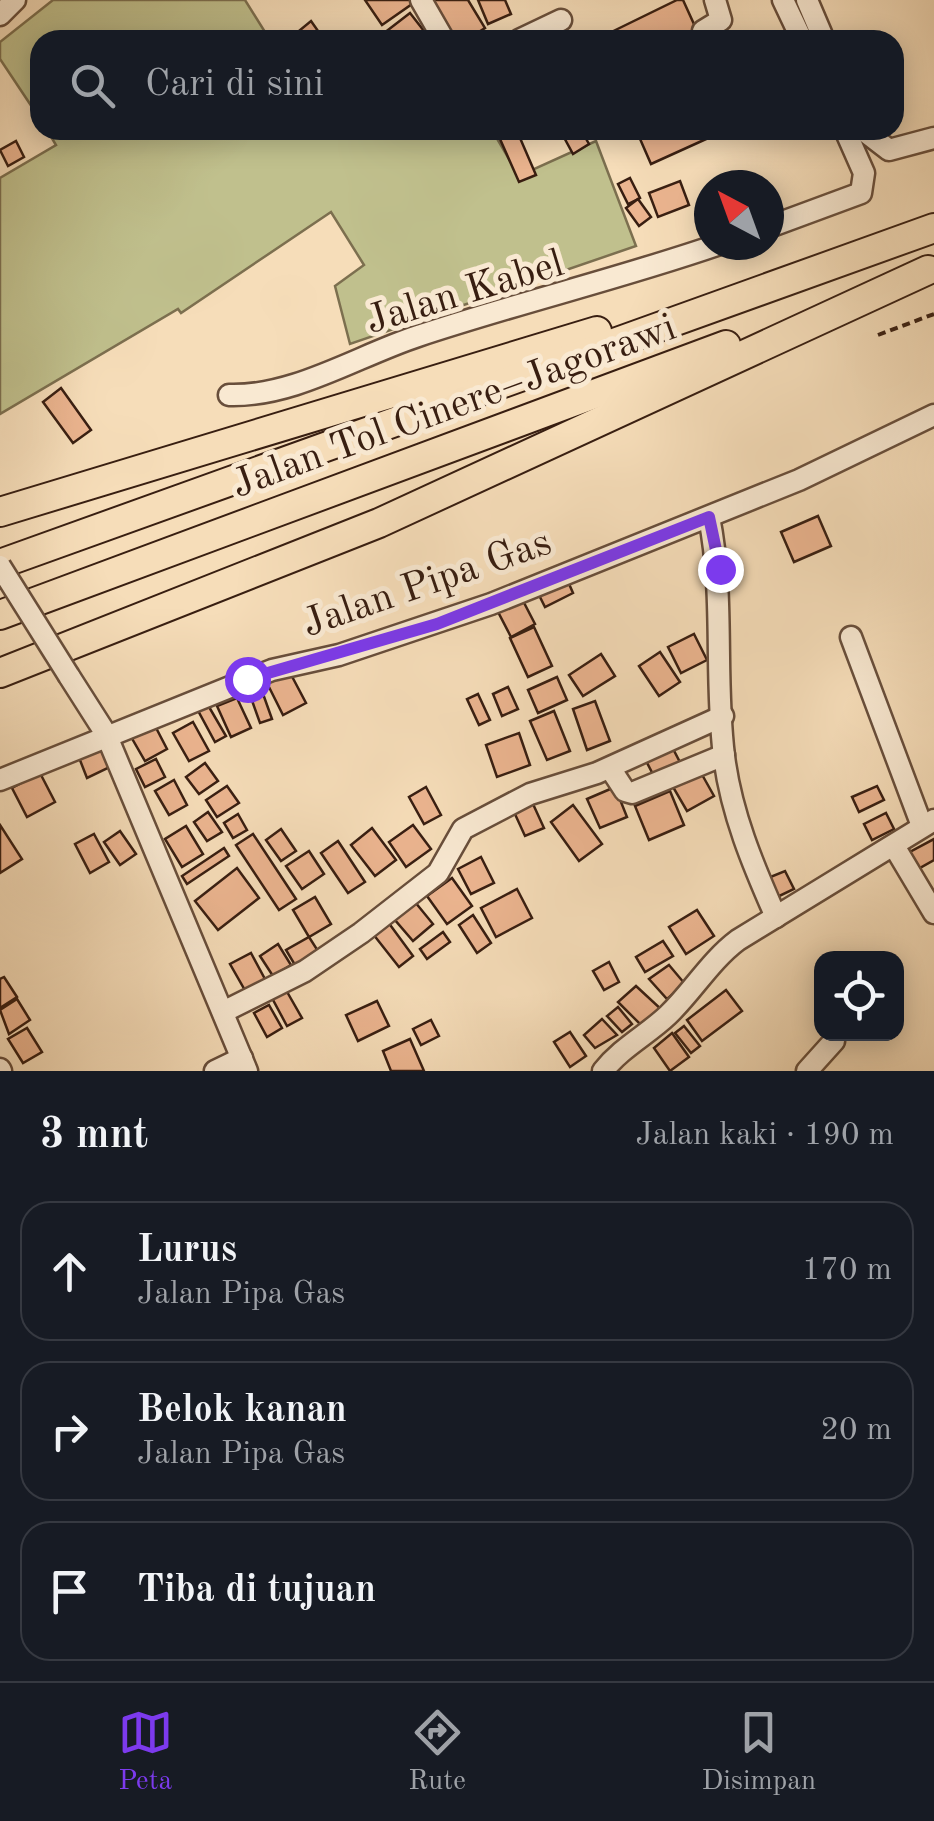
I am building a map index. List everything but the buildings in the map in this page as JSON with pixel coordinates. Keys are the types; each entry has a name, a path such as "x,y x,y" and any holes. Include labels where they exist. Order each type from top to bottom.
{"highway":[{"path":"0,512 922,232"},
{"name":"Jalan Tol Cinere–Jagorawi","path":"0,565 922,232"},
{"path":"0,673 379,524 931,268"},
{"name":"Jalan Tol Cinere–Jagorawi","path":"0,615 931,268"}],"street":[{"path":"0,16 15,0"},
{"path":"421,0 438,30"},
{"path":"705,30 721,20 715,0"},
{"path":"783,0 797,30"},
{"path":"807,0 820,30"},
{"path":"540,30 561,20"},
{"path":"877,140 890,150 934,138"},
{"path":"784,221 861,193 864,174 849,140"},
{"name":"Jalan Kabel","path":"230,395 272,391 418,336 608,283 694,253"},
{"name":"Jalan Pipa Gas","path":"0,780 272,670 340,655 437,624 709,517 934,415"},
{"path":"709,517 720,569 724,755 742,836 776,918"},
{"path":"0,565 106,734 244,1064 215,1071"},
{"path":"603,1071 640,1033 664,1020 720,954 928,823 851,637"},
{"path":"223,1012 305,971 361,933 438,872 463,829 530,794 610,768 723,716"},
{"path":"610,768 625,791 632,793 724,755"},
{"path":"894,846 934,913"},
{"path":"807,1071 834,1041"}],"path":[{"path":"878,335 934,314"}],"green space":[{"path":"53,0 245,0 264,30 30,30 30,104 0,59 0,42"},
{"path":"53,140 498,140 519,176 596,141 636,246 350,344 335,286 364,265 331,212 181,313 178,309 0,414 0,178 56,145"}],"route":[{"path":"247,679 304,659 340,655 437,624 709,517 720,569"}]}
